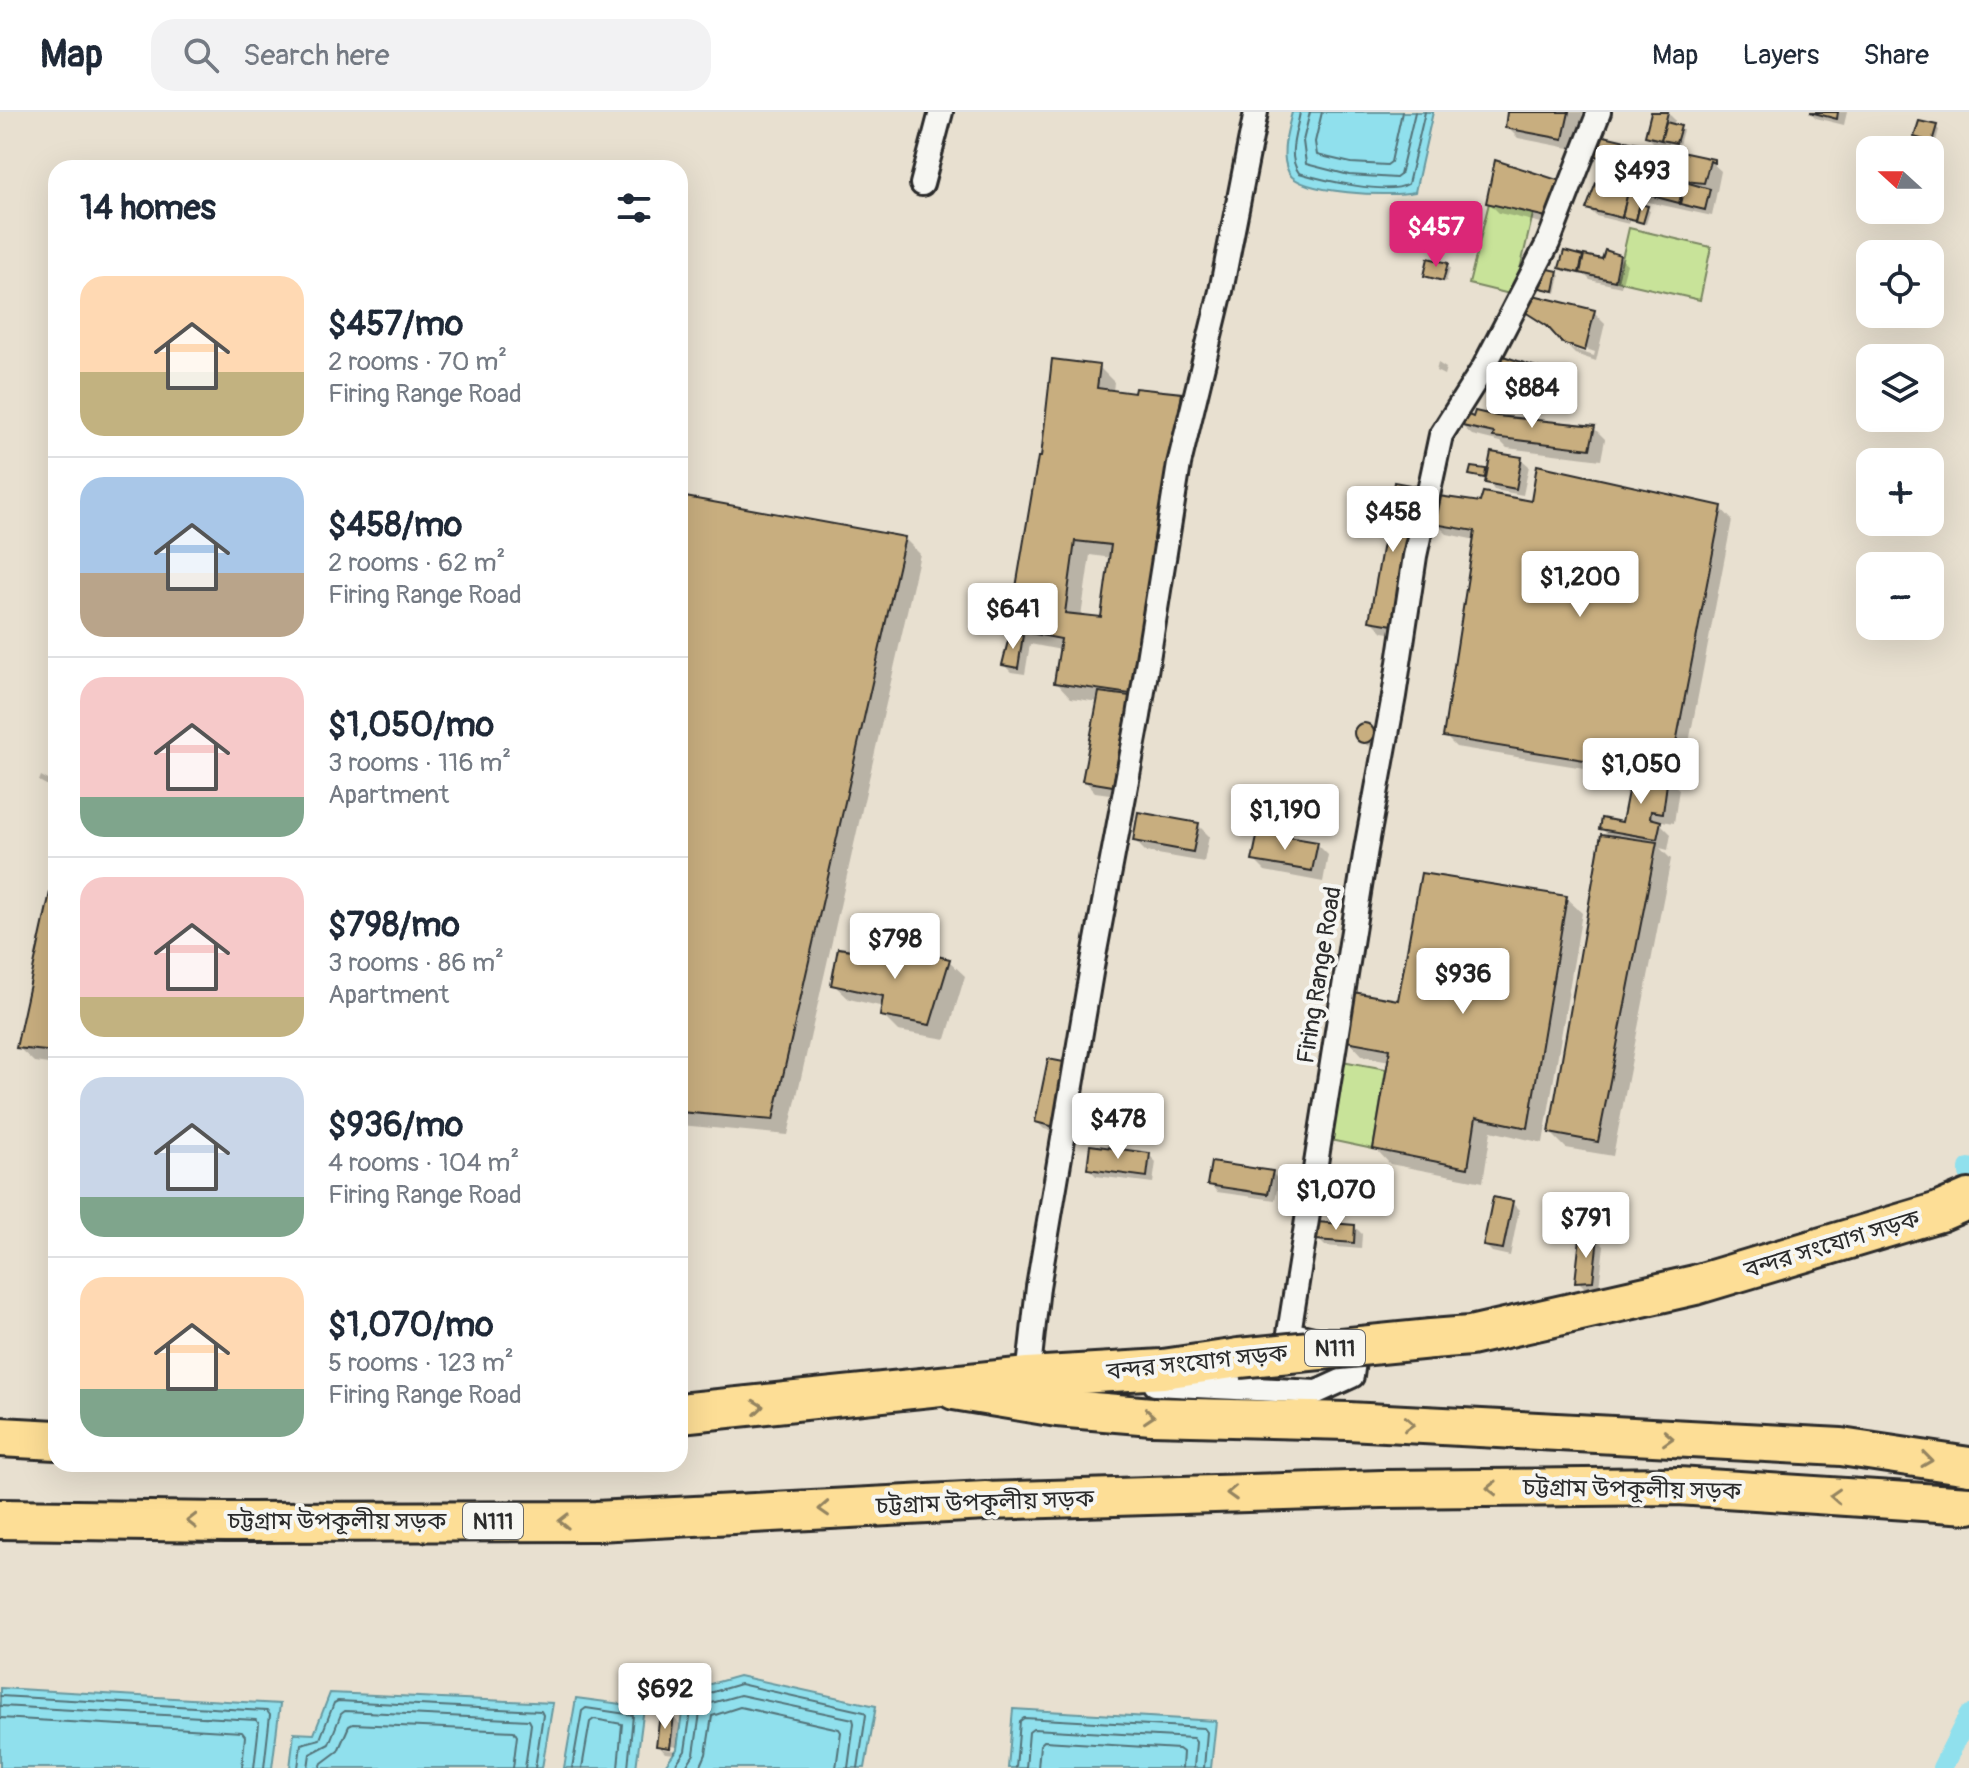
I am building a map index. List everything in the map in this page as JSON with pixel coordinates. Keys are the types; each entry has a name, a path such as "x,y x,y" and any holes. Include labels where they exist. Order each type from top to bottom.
{"highway":[{"name":"বন্দর সংযোগ সড়ক","path":"688,1412 933,1387 1028,1390 1239,1358 1470,1336 1695,1285 1954,1206"},
{"path":"0,1437 48,1440"},
{"name":"চট্টগ্রাম উপকূলীয় সড়ক","path":"0,1519 596,1521 986,1501"}],"main road":[{"name":"চট্টগ্রাম উপকূলীয় সড়ক","path":"1028,1390 1098,1399 1152,1416 1348,1421 1825,1446 1969,1466"},
{"name":"চট্টগ্রাম উপকূলীয় সড়ক","path":"986,1501 1369,1489 1678,1486 1969,1505"}],"street":[{"path":"922,184 941,112"},
{"path":"1028,1390 1043,1256 1139,716 1179,464 1221,291 1256,112"},
{"name":"Firing Range Road","path":"1098,1399 1134,1384 1317,1392 1352,1376 1355,1354 1349,1340 1318,1340 1289,1333 1415,556 1441,435 1484,367 1548,243 1599,112"}],"green space":[{"path":"1489,203 1533,214 1514,295 1469,284"},
{"path":"1629,228 1711,247 1700,300 1617,281"},
{"path":"1342,1061 1386,1069 1373,1149 1330,1140"}],"water":[{"path":"1292,112 1433,112 1415,192 1387,194 1328,190 1297,180 1289,173 1285,158 1285,142"},
{"path":"739,1676 876,1706 865,1768 663,1768 677,1749 685,1691"},
{"path":"0,1688 280,1704 272,1768 0,1768"},
{"path":"330,1693 553,1703 542,1768 290,1768 294,1733 314,1734"},
{"path":"576,1698 644,1707 636,1768 564,1768"},
{"path":"1013,1709 1216,1721 1211,1768 1008,1768"}],"building":[{"path":"1507,112 1569,112 1563,139 1505,128"},
{"path":"1651,112 1668,112 1661,140 1645,136"},
{"path":"1810,112 1838,112 1837,119"},
{"path":"1919,121 1937,125 1934,136 1914,136"},
{"path":"1666,122 1681,126 1676,143 1661,140"},
{"path":"1600,135 1634,143 1630,159 1613,154 1606,159 1593,155"},
{"path":"1634,142 1714,159 1714,163 1710,161 1704,183 1685,181 1679,203 1622,188"},
{"path":"1495,160 1567,183 1551,218 1486,203"},
{"path":"1619,179 1623,181 1621,190 1628,192 1622,218 1586,209 1596,183 1616,187"},
{"path":"1685,182 1710,189 1705,210 1680,204"},
{"path":"1628,192 1642,194 1636,220 1622,217"},
{"path":"1640,204 1648,206 1643,223 1636,221"},
{"path":"1605,250 1620,255 1615,281 1580,273 1584,255 1602,259"},
{"path":"1564,251 1583,256 1579,273 1559,268"},
{"path":"1428,258 1448,263 1443,281 1424,276"},
{"path":"1544,268 1558,271 1554,291 1536,287"},
{"path":"1533,295 1595,310 1585,351 1562,343 1547,326 1525,312"},
{"path":"1500,355 1545,370 1533,404 1486,394 1493,376 1504,380 1506,372 1495,369"},
{"path":"1052,359 1100,365 1097,388 1134,393 1135,388 1182,393 1139,661 1130,694 1054,683 1061,639 1009,629 1038,457 1041,457","holes":["1075,541 1111,545 1101,617 1065,613"]},
{"path":"1475,411 1595,426 1590,449 1493,437 1494,433 1458,425 1466,414 1473,417"},
{"path":"1491,452 1522,457 1516,489 1485,483"},
{"path":"1537,465 1722,506 1670,774 1443,737 1475,531 1434,524 1438,496 1480,502 1483,492 1531,501"},
{"path":"1471,467 1486,469 1485,478 1469,475"},
{"path":"1394,482 1416,486 1393,625 1369,621"},
{"path":"688,497 905,537 773,1120 688,1113"},
{"path":"1010,633 1023,635 1018,668 1002,665"},
{"path":"1099,692 1130,696 1113,786 1082,781"},
{"path":"1364,723 1371,726 1374,733 1371,740 1364,743 1357,740 1354,733 1357,726"},
{"path":"1632,771 1668,776 1663,813 1651,811 1650,818 1661,821 1657,839 1599,829 1601,818 1622,822"},
{"path":"1138,812 1199,823 1193,852 1133,841"},
{"path":"1258,832 1318,842 1312,871 1252,861"},
{"path":"1601,834 1657,842 1598,1142 1549,1133"},
{"path":"1421,873 1567,896 1528,1128 1476,1117 1468,1168 1373,1149 1390,1049 1346,1041 1353,992 1398,1000"},
{"path":"48,902 48,1051 16,1048"},
{"path":"894,946 950,959 930,1025 880,1016 883,996 831,985 838,948 892,956"},
{"path":"1048,1059 1069,1063 1055,1127 1035,1122"},
{"path":"1090,1145 1150,1153 1147,1177 1087,1169"},
{"path":"1211,1162 1273,1171 1268,1194 1207,1185"},
{"path":"1493,1197 1513,1201 1503,1249 1483,1246"},
{"path":"1317,1222 1355,1225 1354,1243 1316,1240"},
{"path":"1598,1237 1593,1281 1575,1282 1580,1238"},
{"path":"660,1714 674,1715 670,1748 656,1746"}],"waterway":[{"path":"1969,1168 1969,1173"},
{"path":"1942,1768 1969,1715"}]}
